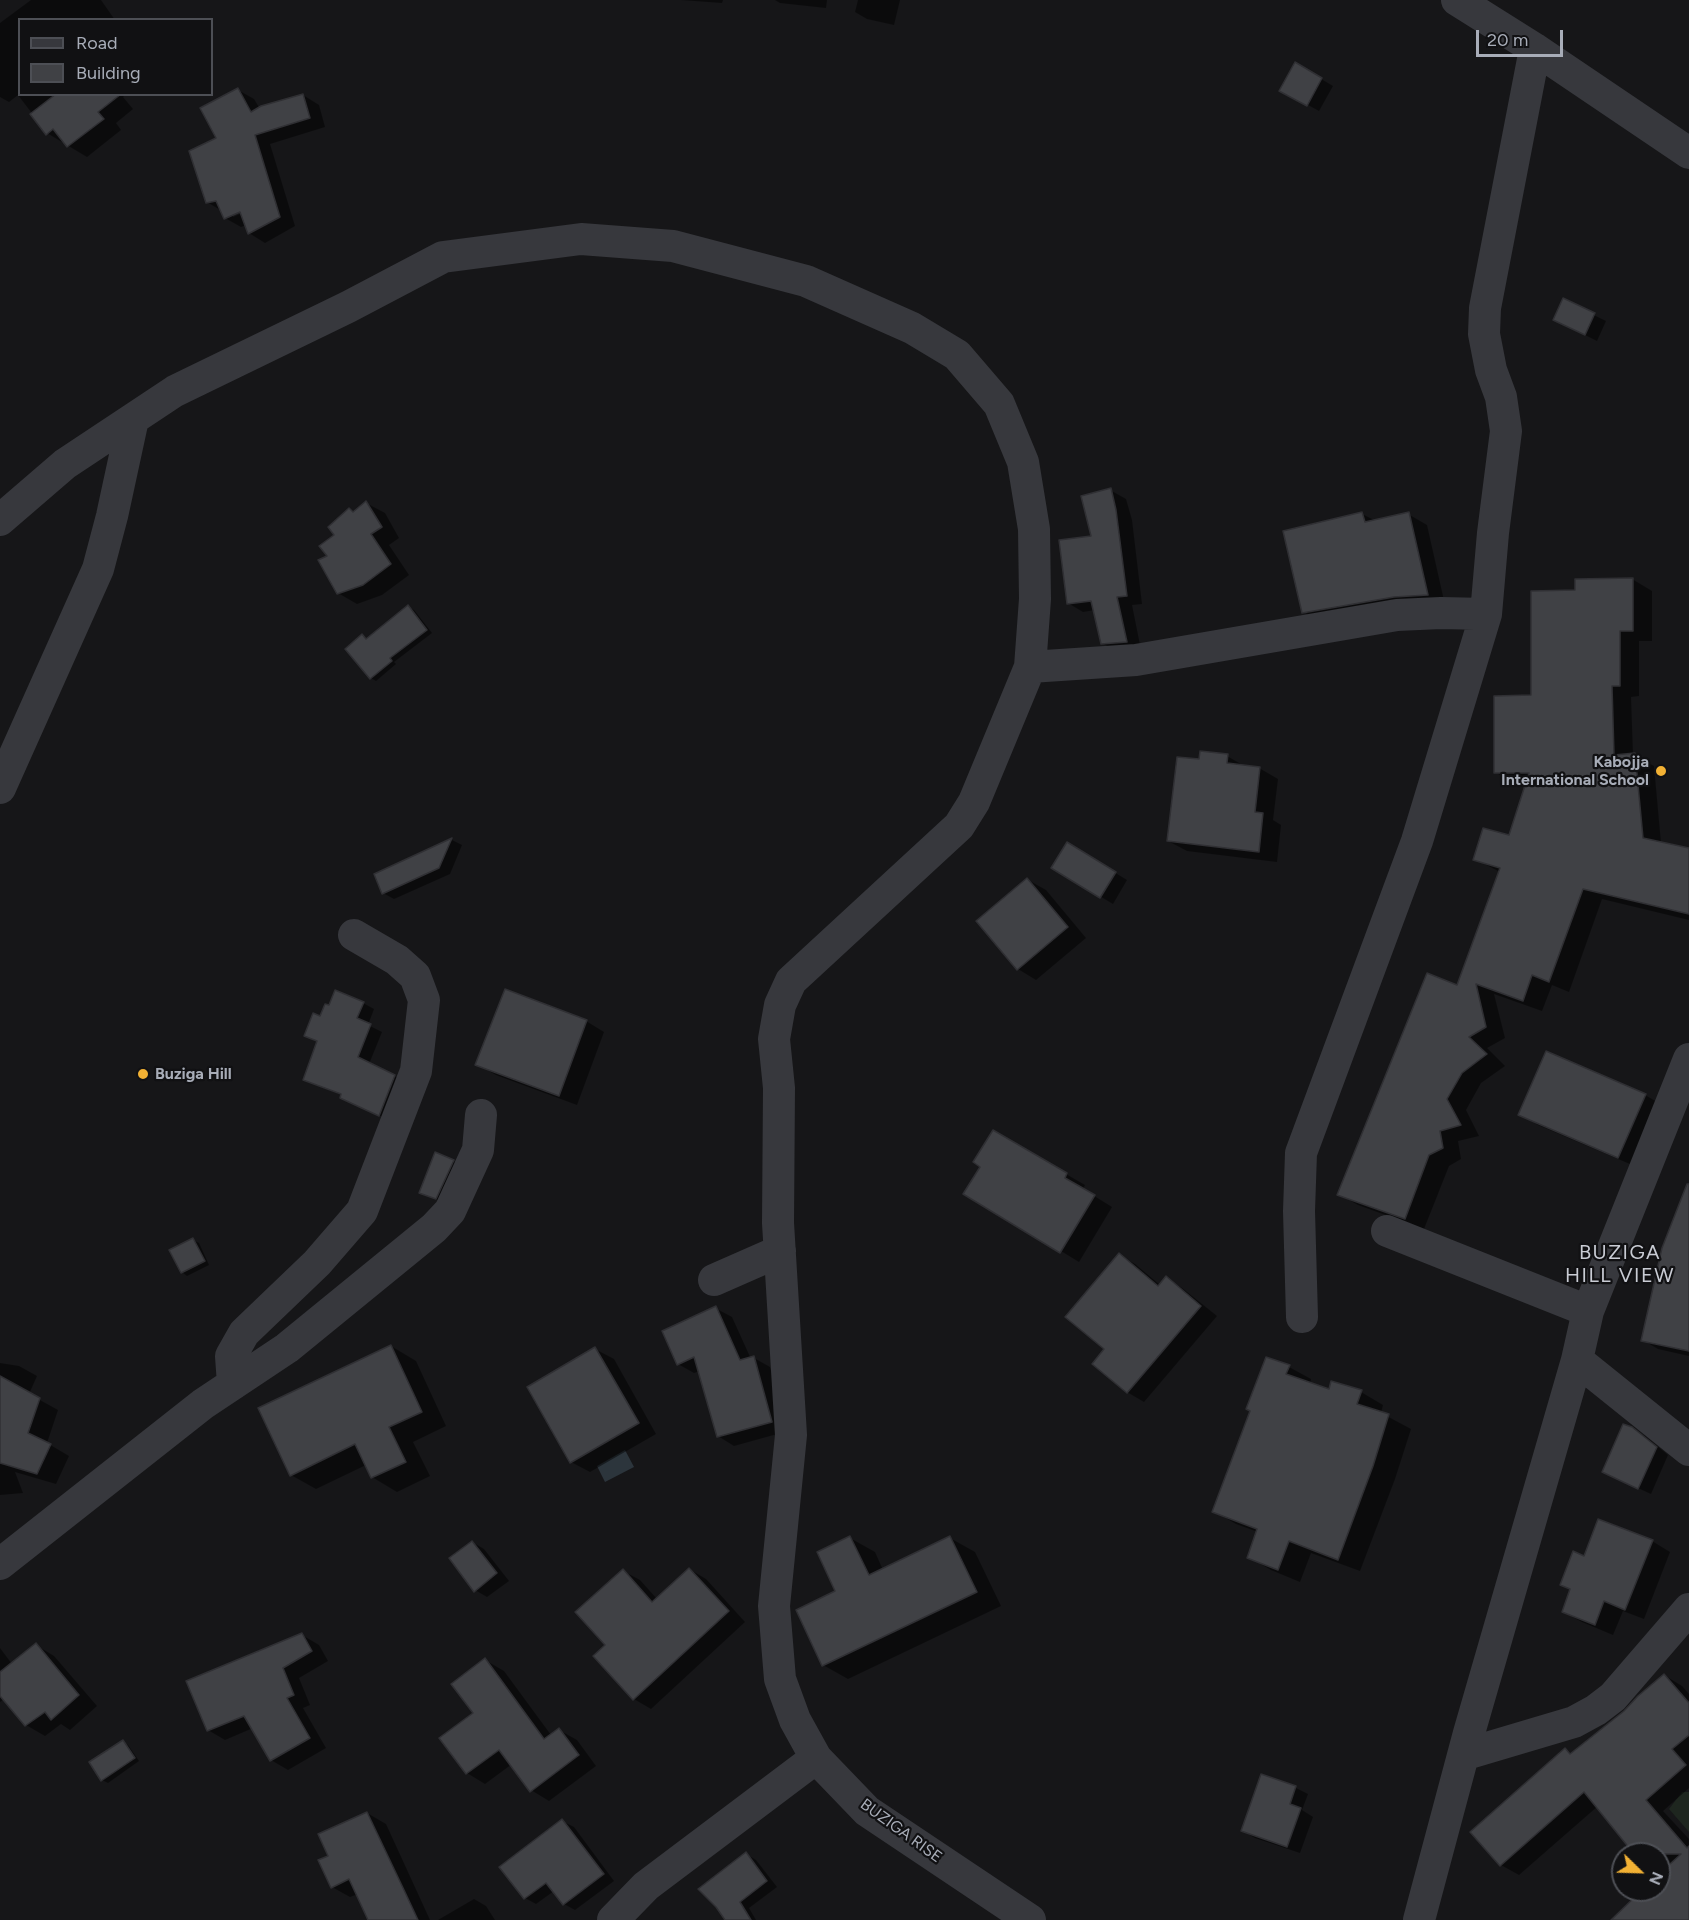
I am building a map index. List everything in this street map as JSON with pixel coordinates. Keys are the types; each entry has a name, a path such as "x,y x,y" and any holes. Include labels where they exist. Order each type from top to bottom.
{"street":[{"path":"1458,0 1689,153"},
{"path":"1302,1317 1299,1211 1301,1153 1417,841 1485,614 1506,430 1501,397 1491,370 1484,334 1485,308 1535,49"},
{"name":"BUZIGA RISE","path":"0,520 65,464 175,391 348,307 443,256 581,238 673,246 806,281 912,328 957,355 999,404 1023,462 1034,530 1035,599 1030,667 974,802 959,826 790,981 780,1005 774,1039 780,1088 778,1223 791,1435 774,1606 780,1678 795,1720 816,1758 867,1811 1030,1920"},
{"path":"0,788 98,568 133,419"},
{"path":"1030,667 1136,660 1397,615 1485,614"},
{"path":"233,1384 231,1356 244,1333 317,1263 362,1211 416,1071 424,1000 415,976 398,960 354,935"},
{"path":"1419,1920 1463,1755 1577,1360 1588,1311 1689,1059"},
{"path":"0,1564 203,1404 287,1348 409,1250 450,1211 478,1150 481,1115"},
{"path":"1387,1232 1588,1311"},
{"path":"714,1280 780,1251"},
{"path":"1577,1360 1689,1450"},
{"path":"1463,1755 1574,1722 1596,1710 1613,1697 1689,1609"},
{"path":"613,1920 646,1886 816,1758"}],"shaded area":[{"path":"625,1450 634,1467 605,1482 597,1466"},
{"path":"1682,1792 1689,1792 1689,1832 1669,1809"}],"building":[{"path":"1295,62 1322,78 1307,106 1279,91"},
{"path":"238,88 251,112 261,106 303,94 310,118 255,135 280,217 248,234 240,212 224,219 216,201 206,203 189,151 216,138 200,108"},
{"path":"53,96 118,96 98,112 104,119 67,147 53,129 46,135 30,114"},
{"path":"1563,298 1595,313 1585,335 1553,320"},
{"path":"1111,488 1127,596 1117,597 1127,642 1101,644 1091,601 1067,604 1059,540 1091,536 1081,496"},
{"path":"366,501 382,527 371,534 391,564 363,585 337,594 318,560 327,556 319,546 334,535 328,527 349,508 353,512"},
{"path":"1362,512 1365,522 1409,512 1428,595 1394,597 1302,613 1283,531"},
{"path":"1633,578 1633,631 1620,631 1620,686 1612,686 1614,755 1635,753 1643,838 1689,848 1689,914 1583,889 1549,982 1532,975 1523,1001 1476,984 1486,1027 1469,1037 1487,1054 1462,1073 1447,1099 1461,1125 1440,1131 1443,1148 1429,1155 1405,1219 1337,1195 1427,973 1457,985 1500,868 1473,860 1483,828 1509,835 1529,773 1494,773 1494,696 1531,695 1531,591 1575,590 1575,579"},
{"path":"408,605 427,630 390,658 392,661 370,679 345,649 362,634 366,639"},
{"path":"1200,751 1228,754 1227,763 1260,767 1255,812 1263,813 1259,852 1167,841 1177,757 1199,759"},
{"path":"452,838 439,868 382,894 374,874"},
{"path":"1067,842 1116,872 1100,898 1051,868"},
{"path":"1027,878 1068,927 1017,970 976,921"},
{"path":"505,989 587,1020 559,1096 475,1065"},
{"path":"335,990 364,1002 357,1018 371,1024 358,1057 395,1075 379,1116 340,1098 341,1094 303,1080 317,1041 304,1036 313,1013 320,1016 325,1004 329,1005"},
{"path":"1546,1051 1646,1094 1618,1158 1518,1115"},
{"path":"993,1130 1067,1173 1065,1178 1095,1195 1060,1253 963,1194 980,1167 973,1162"},
{"path":"435,1152 454,1160 436,1199 419,1193"},
{"path":"1687,1184 1689,1184 1689,1351 1641,1341 1662,1248"},
{"path":"193,1238 205,1261 181,1273 169,1250"},
{"path":"1119,1253 1158,1286 1166,1276 1201,1306 1127,1393 1092,1364 1104,1349 1065,1317"},
{"path":"716,1306 740,1360 754,1356 772,1422 717,1437 694,1357 677,1365 662,1331"},
{"path":"391,1345 422,1412 389,1427 406,1462 371,1478 355,1444 290,1476 258,1408"},
{"path":"595,1347 639,1423 570,1463 527,1387"},
{"path":"1266,1357 1290,1365 1286,1374 1329,1389 1331,1381 1362,1390 1357,1404 1389,1414 1373,1466 1338,1560 1289,1541 1278,1570 1247,1558 1257,1529 1212,1512 1250,1411 1246,1409"},
{"path":"0,1376 40,1398 28,1433 51,1444 37,1474 0,1463"},
{"path":"1623,1424 1632,1427 1657,1447 1638,1489 1602,1472"},
{"path":"1598,1519 1653,1540 1625,1610 1604,1601 1595,1625 1562,1612 1570,1589 1560,1585 1573,1551 1584,1556"},
{"path":"850,1536 869,1575 950,1536 977,1592 822,1666 796,1610 835,1591 817,1552"},
{"path":"472,1541 497,1573 474,1592 449,1558"},
{"path":"689,1568 729,1611 633,1700 593,1656 605,1645 575,1612 623,1569 652,1602"},
{"path":"302,1633 312,1651 283,1668 294,1695 287,1698 310,1738 270,1761 244,1716 207,1731 186,1681"},
{"path":"36,1643 79,1695 51,1720 45,1712 25,1726 0,1696 0,1672"},
{"path":"485,1658 544,1739 559,1728 579,1755 530,1792 499,1750 466,1774 439,1738 473,1713 451,1684"},
{"path":"1664,1674 1689,1703 1689,1735 1672,1749 1686,1765 1646,1800 1687,1848 1689,1846 1689,1920 1611,1920 1630,1902 1671,1902 1671,1863 1681,1854 1671,1854 1671,1842 1624,1842 1584,1792 1500,1866 1470,1832 1565,1748 1570,1754 1624,1711"},
{"path":"123,1740 135,1758 101,1781 89,1762"},
{"path":"1261,1774 1296,1786 1290,1804 1301,1808 1287,1847 1241,1831"},
{"path":"367,1812 418,1920 368,1920 349,1879 331,1888 318,1860 328,1856 318,1834"},
{"path":"562,1819 604,1874 563,1905 546,1883 524,1899 499,1867"},
{"path":"746,1852 767,1881 740,1902 751,1920 725,1920 698,1889"}],"place":[{"name":"Kabojja International School","path":"1661,771"},
{"name":"Buziga Hill","path":"143,1074"}],"district":[{"name":"BUZIGA HILL VIEW","path":"1620,1264"}]}
